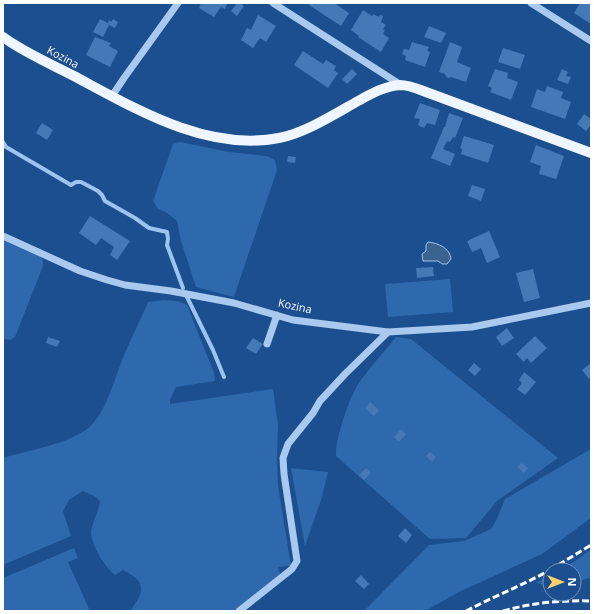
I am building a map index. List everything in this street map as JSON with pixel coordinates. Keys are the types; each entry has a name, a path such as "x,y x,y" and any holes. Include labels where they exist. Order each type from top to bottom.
{"main road":[{"name":"Kozina","path":"3,37 22,49 112,96 160,119 196,132 229,139 260,140 280,138 298,132 326,119 388,87 401,85 426,92 591,153"}],"street":[{"path":"112,96 178,3"},
{"name":"Kozina","path":"273,3 401,85"},
{"path":"531,3 591,41"},
{"name":"Kozina","path":"3,236 80,270 125,285 171,291 234,303 293,320 388,332 472,327 591,303"},
{"path":"267,344 277,316"},
{"path":"239,611 292,569 297,561 284,474 283,458 288,444 320,401 388,332"}],"shaded area":[{"path":"180,142 229,152 267,156 275,160 277,170 234,297 196,287 181,241 177,221 167,213 158,209 153,201 173,144"},
{"path":"3,240 37,255 43,261 43,266 15,337 10,340 3,339"},
{"path":"428,242 446,249 451,259 447,264 442,264 438,261 423,261 422,254 426,251 426,245"},
{"path":"450,279 453,312 388,317 385,284"},
{"path":"163,300 177,301 187,305 214,373 215,381 176,387 170,400 170,404 273,389 278,425 278,486 291,566 278,567 280,574 276,578 233,611 131,611 141,592 140,583 135,577 123,570 115,575 107,567 99,555 93,543 91,532 100,502 96,497 83,491 69,500 63,511 71,536 3,565 3,458 58,443 78,435 87,429 100,414 110,394 125,353 148,302"},
{"path":"396,337 411,339 558,458 497,501 466,538 430,539 336,456 340,430 355,390 368,371"},
{"path":"591,449 591,518 542,554 459,592 425,611 364,611 429,545 464,541 491,529 505,499"},
{"path":"291,468 328,472 321,500 305,546"},
{"path":"74,548 78,558 68,562 90,611 3,611 3,578"},
{"path":"591,549 591,577 582,580 582,562 573,562"},
{"path":"542,580 542,584 536,583"}],"building":[{"path":"201,3 227,4 225,9 221,7 214,17 199,8"},
{"path":"237,3 244,6 237,16 231,11"},
{"path":"310,3 334,3 349,13 341,26 309,5"},
{"path":"580,3 591,3 591,24 574,13"},
{"path":"363,10 372,16 373,14 379,17 380,15 383,16 381,22 386,25 383,29 385,30 383,34 389,38 381,52 358,37 359,36 351,30"},
{"path":"258,15 276,26 266,42 260,38 253,48 241,40 247,28 251,30"},
{"path":"100,19 108,23 109,20 111,22 113,19 118,22 115,28 109,25 103,37 93,32"},
{"path":"429,26 446,33 441,43 424,37"},
{"path":"95,37 111,43 109,46 118,51 110,67 86,55"},
{"path":"412,42 429,47 427,51 430,52 425,67 405,60 406,56 402,54 404,49 409,50"},
{"path":"450,42 462,47 457,62 471,68 466,82 451,77 446,77 445,74 439,72"},
{"path":"503,48 525,55 520,69 498,62"},
{"path":"303,51 323,64 326,60 336,66 334,70 338,73 328,88 294,65"},
{"path":"352,69 357,74 347,84 342,79"},
{"path":"495,69 508,73 507,78 518,82 511,100 490,92 492,88 488,86"},
{"path":"562,69 568,72 566,76 571,77 568,84 557,80"},
{"path":"547,86 563,92 561,98 571,102 565,119 531,107 537,89 545,92"},
{"path":"420,103 440,110 435,125 427,123 424,128 418,125 420,119 414,118"},
{"path":"449,113 463,118 455,138 453,137 450,142 447,141 443,149 455,154 450,166 431,158 445,127"},
{"path":"584,114 591,119 591,125 586,131 577,124"},
{"path":"42,123 53,130 47,140 36,133"},
{"path":"464,136 494,145 488,163 461,154 462,149 460,148"},
{"path":"536,145 564,156 556,179 539,174 541,166 530,162"},
{"path":"288,156 296,157 295,163 287,162"},
{"path":"472,185 485,189 481,201 468,196"},
{"path":"90,216 130,241 117,260 110,255 114,247 101,238 96,245 79,233"},
{"path":"489,231 500,257 487,263 481,248 472,252 467,241"},
{"path":"433,267 434,276 417,278 416,268"},
{"path":"533,269 540,298 524,302 516,273"},
{"path":"507,328 514,338 502,346 496,337"},
{"path":"535,336 547,348 531,363 527,358 524,362 516,354"},
{"path":"48,337 60,341 57,347 46,343"},
{"path":"253,338 263,344 256,354 246,348"},
{"path":"474,363 481,369 475,376 468,370"},
{"path":"591,363 591,377 589,379 582,370"},
{"path":"524,372 536,382 525,395 517,389 522,383 519,380"},
{"path":"370,402 379,410 374,416 365,408"},
{"path":"401,429 406,434 399,442 394,437"},
{"path":"430,452 436,457 432,462 426,456"},
{"path":"522,463 528,468 524,473 517,467"},
{"path":"366,468 371,473 364,480 359,475"},
{"path":"405,528 412,535 406,543 398,536"},
{"path":"361,575 369,584 364,589 355,581"}],"waterway":[{"path":"3,142 6,147 71,185 76,182 81,182 98,191 105,201 135,218 149,228 167,232 167,245 183,288"},
{"path":"187,297 213,350 224,377"}],"railway":[{"path":"563,562 591,545"},
{"path":"466,611 542,574"},
{"path":"503,611 546,603 591,601"}]}
